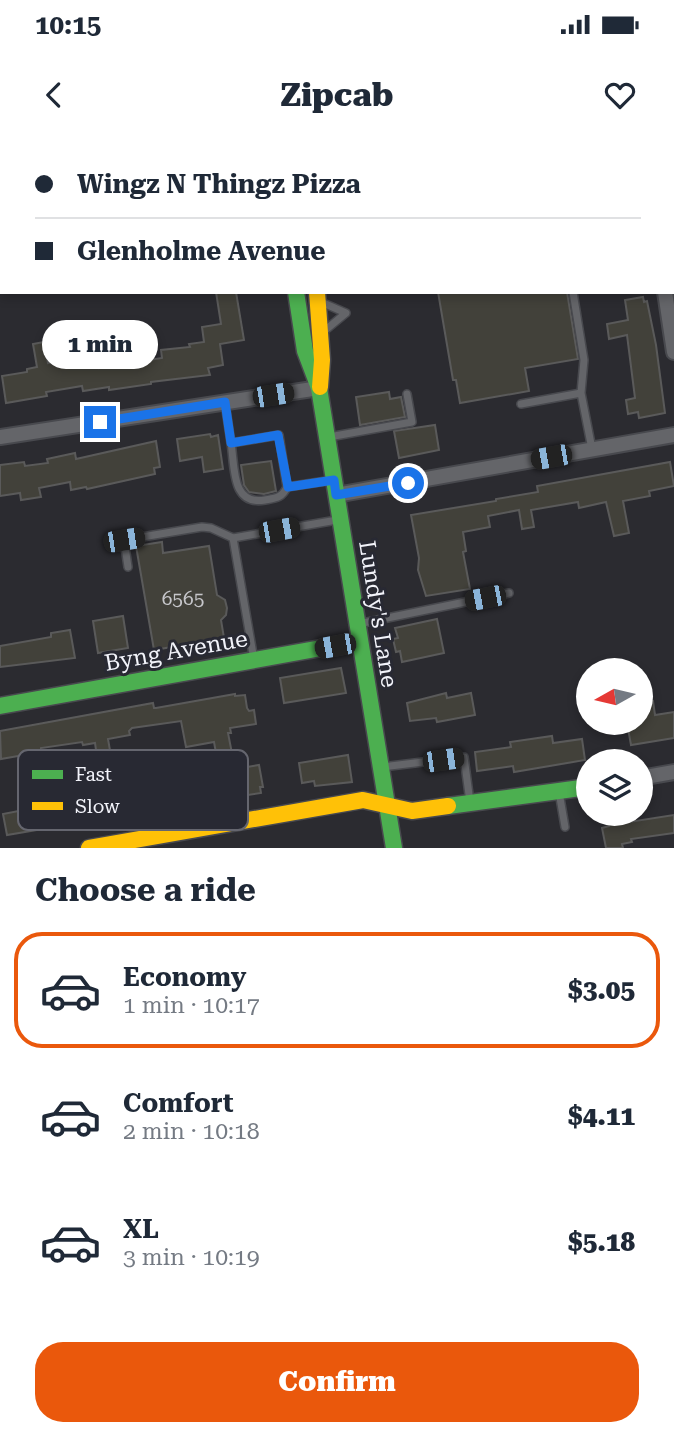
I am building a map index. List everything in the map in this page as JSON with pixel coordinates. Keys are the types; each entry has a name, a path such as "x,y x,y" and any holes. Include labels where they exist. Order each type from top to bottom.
{"street":[{"name":"Lundy's Lane","path":"296,294 305,351 319,388 394,848"},
{"path":"665,294 674,352"},
{"name":"Lundy's Lane","path":"317,296 322,369 319,388"},
{"path":"0,437 319,388"},
{"path":"335,488 674,435"},
{"name":"Byng Avenue","path":"0,706 360,641"},
{"path":"653,776 674,772"},
{"path":"248,820 363,800 412,811 576,789"},
{"path":"89,848 192,830"}],"lane":[{"path":"573,294 584,360 581,393 592,449"},
{"path":"317,296 333,309 346,313 320,335"},
{"path":"520,404 581,393"},
{"path":"327,437 412,422 407,394"},
{"path":"225,402 231,443 238,486 245,499 255,502 282,496 288,487 278,435 231,443"},
{"path":"288,487 335,488"},
{"path":"128,567 124,540 202,527 233,538 340,520"},
{"path":"233,538 254,660"},
{"path":"357,624 509,593"},
{"path":"380,768 464,757 470,803"},
{"path":"559,792 565,827"}],"building":[{"path":"216,294 236,294 244,340 220,344 223,365 208,368 210,375 109,390 109,387 83,391 82,386 46,392 47,396 6,403 2,376 27,372 27,369 37,367 33,344 44,342 48,363 65,360 66,365 97,360 99,368 162,358 161,350 190,347 189,344 204,342 202,327 221,324"},
{"path":"438,294 567,294 578,359 525,368 529,391 460,403 456,380 453,380"},
{"path":"643,297 644,302 647,301 656,345 665,413 639,418 638,412 628,414 626,400 635,398 627,335 609,339 607,324 628,320 625,300"},
{"path":"389,392 390,399 401,397 405,417 360,425 356,397"},
{"path":"435,425 439,450 399,458 394,431"},
{"path":"210,434 211,437 218,435 223,469 204,472 202,457 180,461 177,439"},
{"path":"156,441 160,467 154,468 155,474 87,489 71,490 70,482 39,488 41,497 21,500 20,493 0,496 0,465 48,463 47,459 75,453 76,459"},
{"path":"271,461 276,491 264,494 249,492 244,485 241,465"},
{"path":"670,462 674,486 649,491 650,496 623,501 629,533 614,536 606,502 579,508 578,502 531,510 534,527 522,529 519,510 488,516 490,527 463,532 466,551 463,552 470,589 426,596 418,570 419,558 411,515 496,501 538,492 537,486"},
{"path":"162,542 163,553 209,546 217,595 225,600 227,608 226,615 221,620 224,638 154,650 136,546"},
{"path":"123,616 128,648 98,653 93,621"},
{"path":"437,619 444,653 402,662 400,651 396,652 393,639 398,638 395,628"},
{"path":"70,630 75,658 0,667 0,646 51,637 51,633"},
{"path":"341,668 346,693 284,703 280,678"},
{"path":"446,693 447,698 471,693 475,715 437,722 436,718 410,721 407,703"},
{"path":"235,694 245,695 247,708 249,711 254,710 256,724 230,728 231,733 228,733 231,750 215,750 214,742 186,747 181,721 132,728 130,735 108,739 110,750 96,750 95,743 83,745 82,742 41,750 18,750 18,756 1,759 0,731 153,703 156,708"},
{"path":"653,701 655,715 674,712 674,738 631,745 629,735 653,735"},
{"path":"552,736 553,743 582,739 583,749 576,749 576,762 514,772 513,766 477,771 475,752 511,747 510,742"},
{"path":"348,755 352,782 315,786 314,781 302,783 299,763"},
{"path":"259,765 263,787 260,787 261,793 248,795 248,767"},
{"path":"18,811 18,830 37,830 7,835 3,814"},
{"path":"674,815 674,833 631,839 632,842 622,844 623,848 606,848 602,828 653,826 653,818"}],"traffic: fast":[{"path":"296,294 305,351 319,388 394,848"},
{"path":"0,706 360,641"},
{"path":"448,806 576,789"}],"traffic: slow":[{"path":"317,294 322,360 320,387"},
{"path":"248,820 363,800 412,811 448,806"},
{"path":"89,848 192,830"}],"route":[{"path":"100,422 225,402 231,443 278,435 288,487 334,480 336,495 408,483"}]}
